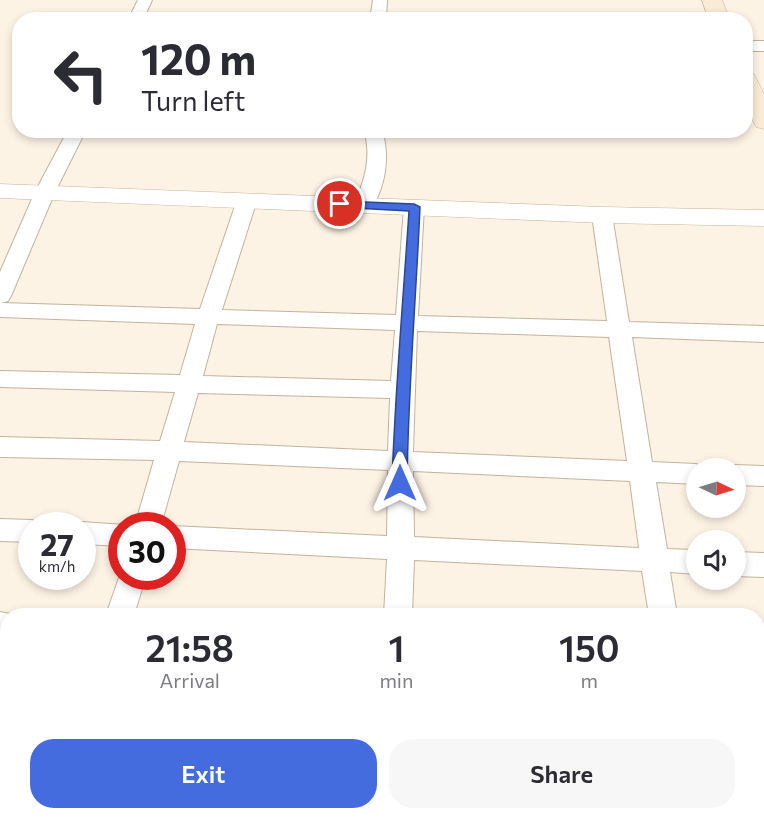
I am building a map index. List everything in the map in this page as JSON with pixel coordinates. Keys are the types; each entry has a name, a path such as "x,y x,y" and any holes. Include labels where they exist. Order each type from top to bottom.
{"main road":[{"path":"753,95 762,115"}],"street":[{"path":"0,296 45,192 73,138"},
{"path":"364,205 379,161 379,148 376,138"},
{"path":"0,191 602,215 764,218"},
{"path":"152,512 209,315 247,200"},
{"path":"398,608 401,548 399,463 414,207"},
{"path":"602,215 662,608"},
{"path":"0,310 764,334"},
{"path":"0,379 402,390"},
{"path":"0,447 169,451 399,463 686,474"},
{"path":"746,475 764,476"},
{"path":"0,530 18,531"},
{"path":"186,538 686,562"},
{"path":"746,565 764,566"},
{"path":"122,608 128,590"}],"route":[{"path":"340,204 414,207 400,424 400,483"}]}
